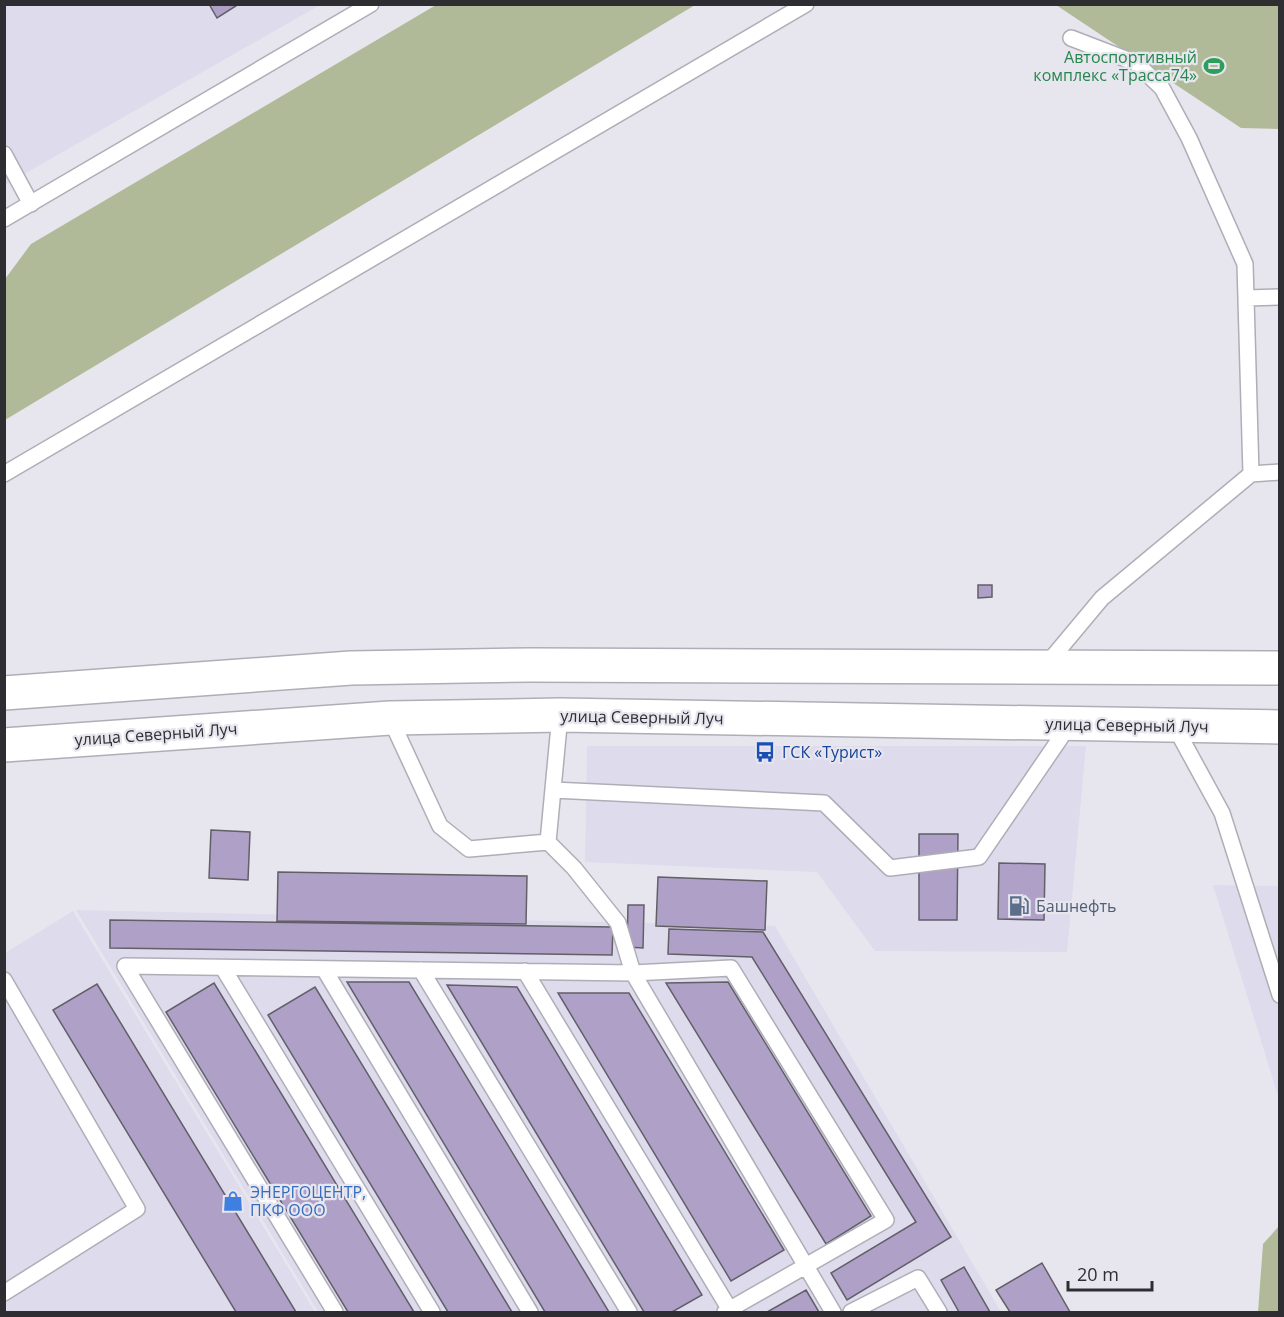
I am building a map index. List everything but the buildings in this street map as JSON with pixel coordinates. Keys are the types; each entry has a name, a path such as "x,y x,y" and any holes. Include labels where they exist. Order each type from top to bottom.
{"main road":[{"path":"4,693 351,668 530,664 1280,668"},
{"name":"улица Северный Луч","path":"4,745 390,718 561,715 1280,727"}],"lane":[{"path":"4,219 371,4"},
{"path":"4,474 806,4"},
{"path":"1071,38 1136,63 1162,88 1189,138 1245,264 1251,474"},
{"path":"4,154 31,204"},
{"path":"1246,298 1280,297"},
{"path":"1044,667 1102,597 1251,474 1280,472"},
{"path":"548,842 561,715"},
{"path":"390,718 440,826 469,849 548,842"},
{"path":"553,790 824,803 890,868 980,857 1070,724"},
{"path":"1175,727 1222,813 1279,995"},
{"path":"548,842 574,868 618,923 633,973 833,1312"},
{"path":"335,1312 125,966 223,968 525,971 633,973 731,968 886,1220 727,1311 525,971"},
{"path":"223,968 432,1312"},
{"path":"324,969 530,1312"},
{"path":"422,970 629,1312"},
{"path":"4,980 137,1209 4,1293"},
{"path":"851,1312 918,1278 939,1312"}],"shaded area":[{"path":"5,5 320,5 5,185"},
{"path":"587,746 1086,746 1067,952 875,951 817,872 585,862"},
{"path":"1213,885 1279,886 1279,1099"},
{"path":"76,910 775,926 1001,1312 318,1312"},
{"path":"73,911 315,1312 5,1312 5,953"}],"green space":[{"path":"436,5 695,5 5,420 5,279 31,244"},
{"name":"Автоспортивный комплекс «Трасса74»","path":"1056,5 1279,5 1279,129 1241,128"},
{"path":"1279,1226 1279,1312 1258,1312 1263,1244"}],"place":[{"name":"Автоспортивный комплекс «Трасса74»","path":"1214,66"},
{"name":"ГСК «Турист»","path":"765,752"},
{"name":"Башнефть","path":"1019,906"},
{"name":"ЭНЕРГОЦЕНТР, ПКФ ООО","path":"233,1201"}]}
